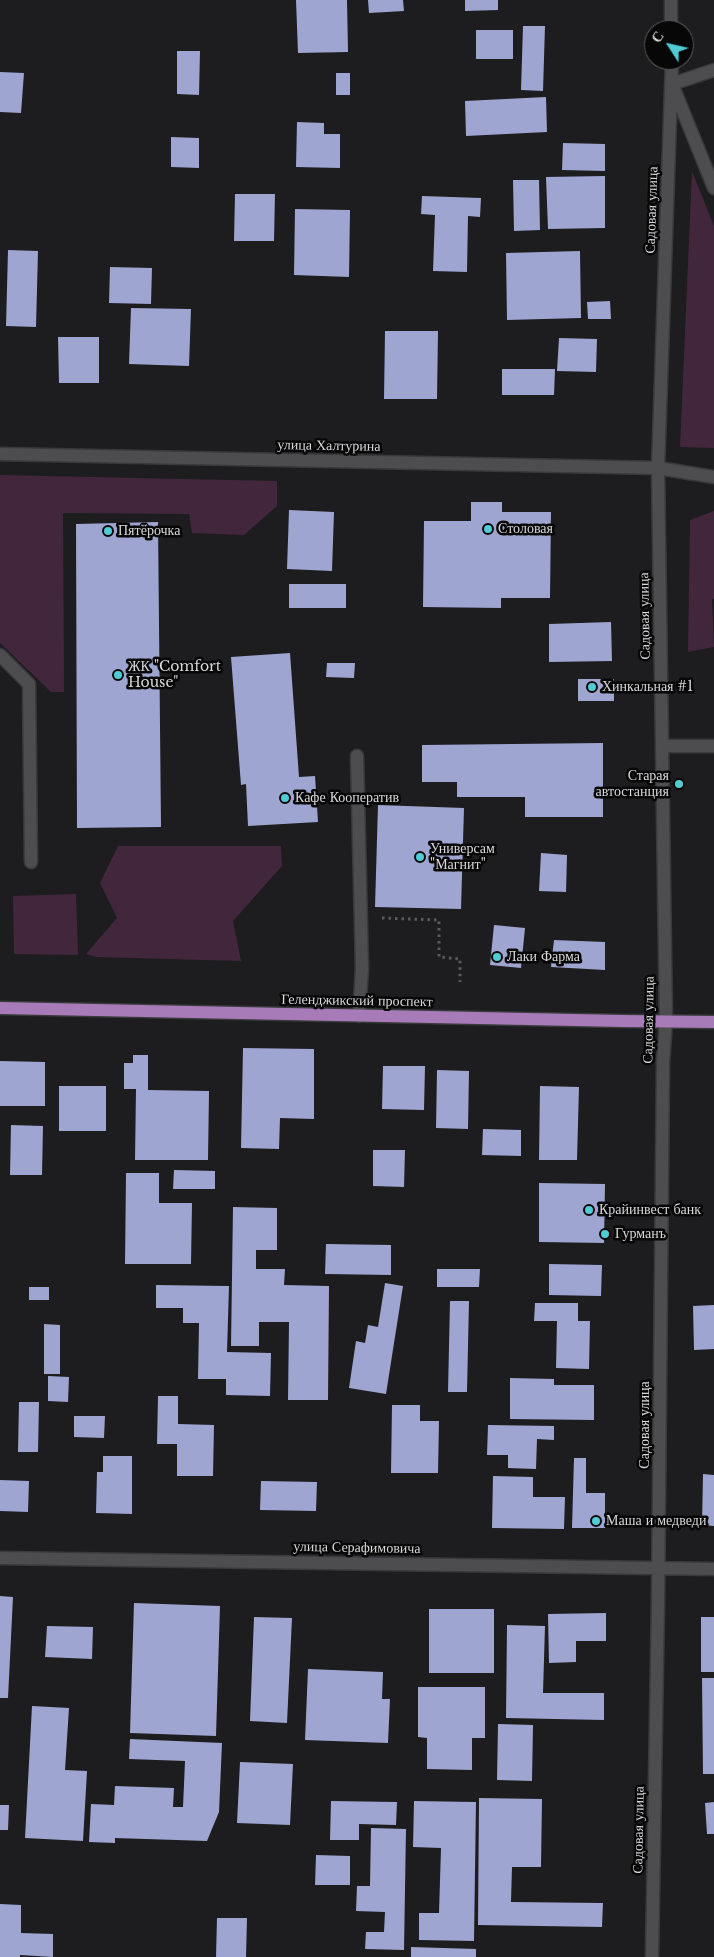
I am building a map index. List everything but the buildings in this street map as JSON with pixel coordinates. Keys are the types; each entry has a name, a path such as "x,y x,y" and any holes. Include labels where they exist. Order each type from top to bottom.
{"main road":[{"name":"Геленджикский проспект","path":"0,1008 714,1022"}],"street":[{"path":"671,0 671,20"},
{"name":"Садовая улица","path":"652,1957 659,1568 663,1063 666,1021 658,468 672,70"},
{"path":"672,84 714,70"},
{"name":"Садовая улица","path":"672,84 714,188"},
{"name":"улица Халтурина","path":"0,454 658,468 714,477"},
{"path":"0,655 29,684 31,862"},
{"path":"662,746 714,746"},
{"path":"357,756 362,968 359,1016"},
{"name":"улица Серафимовича","path":"0,1558 714,1569"}],"path":[{"path":"377,918 439,920 439,957 460,959 460,982"}],"shaded area":[{"path":"692,171 714,226 714,448 680,447"},
{"path":"0,475 277,481 277,506 244,535 192,533 189,514 63,513 64,692 51,692 0,643"},
{"path":"714,511 714,599 712,599 714,647 688,652 690,520"},
{"path":"118,846 281,846 282,866 233,921 241,961 96,957 86,954 117,918 100,883"},
{"path":"76,894 78,955 14,954 13,896"}],"place":[{"name":"Столовая","path":"488,529"},
{"name":"Пятёрочка","path":"108,531"},
{"name":"ЖК \"Comfort House\"","path":"118,675"},
{"name":"Хинкальная #1","path":"592,687"},
{"name":"Старая автостанция","path":"679,784"},
{"name":"Кафе Кооператив","path":"285,798"},
{"name":"Универсам \"Магнит\"","path":"420,857"},
{"name":"Лаки Фарма","path":"497,957"},
{"name":"Крайинвест банк","path":"589,1210"},
{"name":"Гурманъ","path":"605,1234"},
{"name":"Маша и медведи","path":"596,1521"}]}
